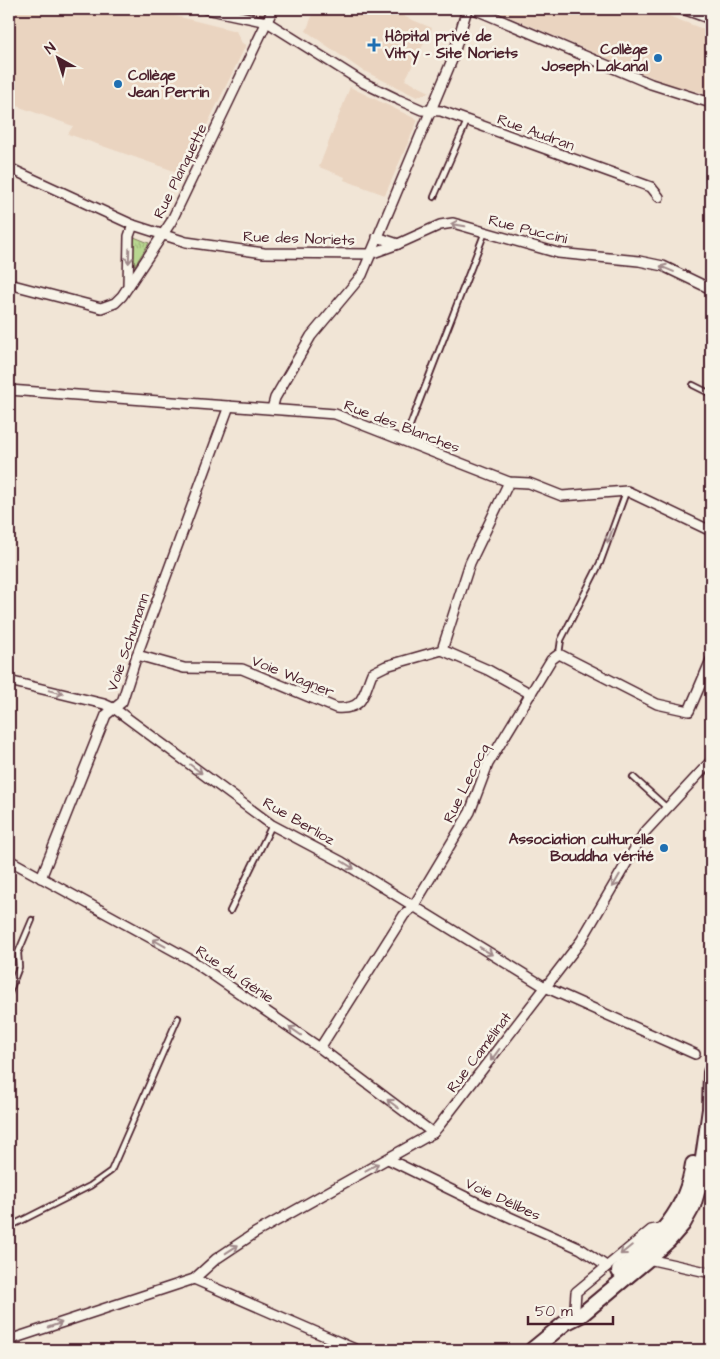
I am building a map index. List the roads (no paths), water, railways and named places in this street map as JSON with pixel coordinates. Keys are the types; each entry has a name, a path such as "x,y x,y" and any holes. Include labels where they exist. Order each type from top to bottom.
{"main road":[{"path":"565,1323 576,1307 668,1226 680,1209 690,1180 700,1111 711,1073"},
{"path":"532,1350 565,1323 581,1315 648,1259 683,1224 693,1206 699,1186 708,1120 711,1073"}],"street":[{"name":"Rue Audran","path":"206,9 267,22 364,83 397,99 430,111 441,111 651,187 660,197"},
{"name":"Rue Planquette","path":"9,284 101,308 115,303 128,287 171,222 273,9"},
{"name":"Rue des Noriets","path":"9,168 132,225 161,236 186,242 264,254 370,254 452,60 467,9"},
{"path":"474,9 651,84 711,104"},
{"path":"683,9 711,20"},
{"name":"Rue Puccini","path":"370,254 440,225 453,223 558,253 639,261 663,266 711,289"},
{"path":"128,287 129,236 132,225"},
{"path":"377,237 398,244"},
{"path":"272,409 276,398 311,336 362,275 370,254"},
{"name":"Rue des Blanches","path":"9,390 335,414 404,443 509,482 528,483 562,496 627,490"},
{"name":"Voie Schumann","path":"40,878 106,715 122,702 137,654 229,406"},
{"path":"509,482 470,563 442,650 488,670 531,694"},
{"path":"627,490 711,531"},
{"name":"Voie Wagner","path":"137,654 184,668 242,669 336,708 350,709 360,703 372,673 386,666 442,650"},
{"path":"559,654 657,704 689,711 711,660"},
{"name":"Rue Lecocq","path":"320,1048 404,915 413,907 470,812 488,764 551,660 559,654"},
{"name":"Rue Berlioz","path":"9,681 104,704 115,709 272,825 342,862 545,987 695,1054"},
{"name":"Rue Camélinat","path":"194,1279 216,1259 255,1233 433,1133 485,1068 587,931 644,833 711,761"},
{"name":"Rue du Génie","path":"9,860 190,960 320,1048 433,1133"},
{"name":"Voie Délibes","path":"388,1159 476,1202 581,1249 606,1266"},
{"path":"576,1307 576,1292 651,1230 668,1226"},
{"path":"648,1259 711,1273"},
{"path":"9,1340 194,1279 357,1350"}],"lane":[{"path":"434,197 466,120"},
{"path":"404,443 485,232"},
{"path":"693,385 711,394"},
{"name":"Rue Lecocq","path":"559,654 561,640 600,563 627,490"},
{"path":"633,777 668,808"},
{"path":"230,912 272,825"},
{"path":"9,993 19,967 18,953 32,920"},
{"path":"9,1227 105,1177 111,1171 178,1018"}],"place":[{"name":"Hôpital privé de Vitry - Site Noriets","path":"374,45"},
{"name":"Collège Joseph Lakanal","path":"658,58"},
{"name":"Collège Jean Perrin","path":"118,84"},
{"name":"Association culturelle Bouddha vérité","path":"664,848"}]}
